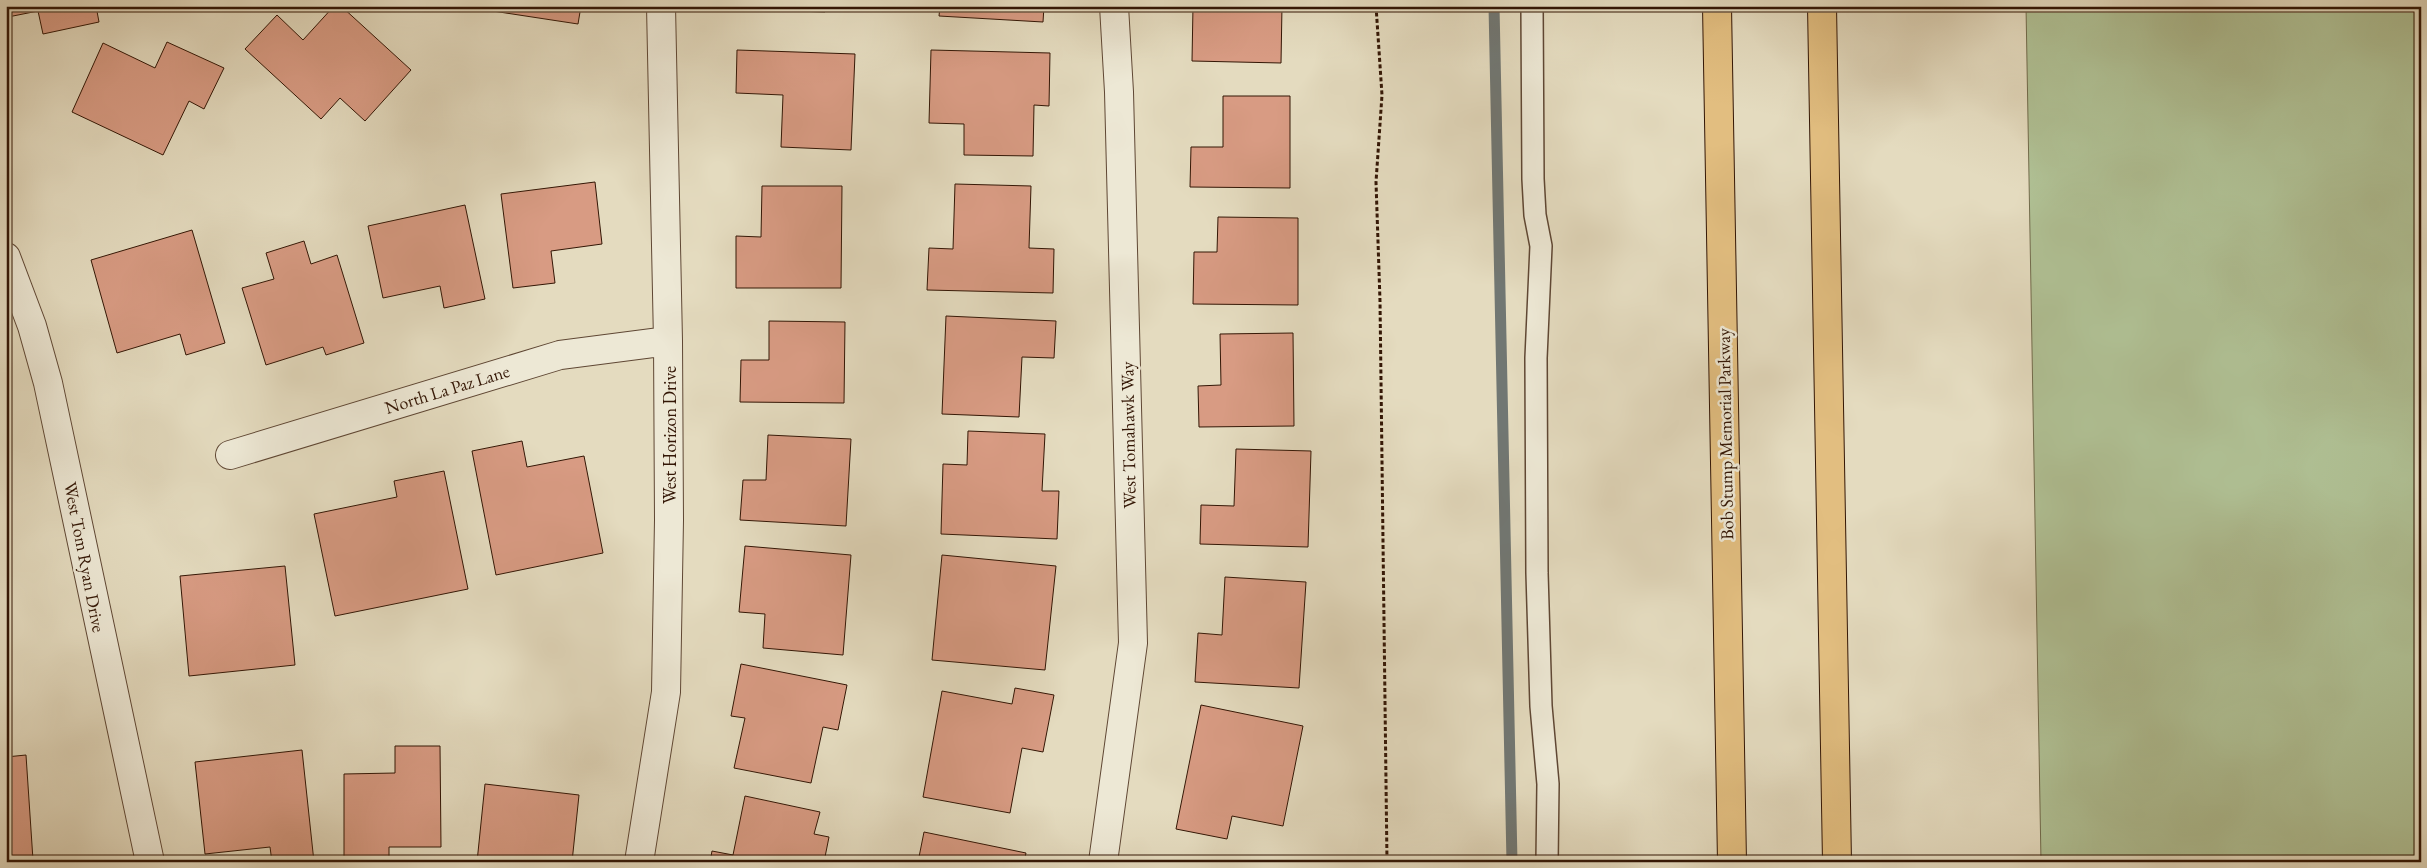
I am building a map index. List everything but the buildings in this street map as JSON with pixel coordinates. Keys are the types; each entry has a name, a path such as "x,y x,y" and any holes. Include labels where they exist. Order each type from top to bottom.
{"highway":[{"name":"Bob Stump Memorial Parkway","path":"1717,6 1732,862"},
{"path":"1822,6 1837,862"}],"street":[{"name":"West Horizon Drive","path":"639,862 666,692 669,520 668,341 661,6"},
{"name":"West Tomahawk Way","path":"1102,862 1133,643 1119,92 1114,6"},
{"name":"West Tom Ryan Drive","path":"6,257 32,326 48,383 150,862"},
{"name":"North La Paz Lane","path":"230,455 560,355 668,341"}],"lane":[{"path":"1532,6 1534,215 1541,246 1536,358 1537,563 1541,706 1549,806 1547,862"}],"path":[{"path":"1376,6 1382,95 1376,182 1380,301 1387,862"}],"green space":[{"path":"2026,6 2421,6 2421,862 2041,862"}],"waterway":[{"path":"1494,6 1512,862"}]}
